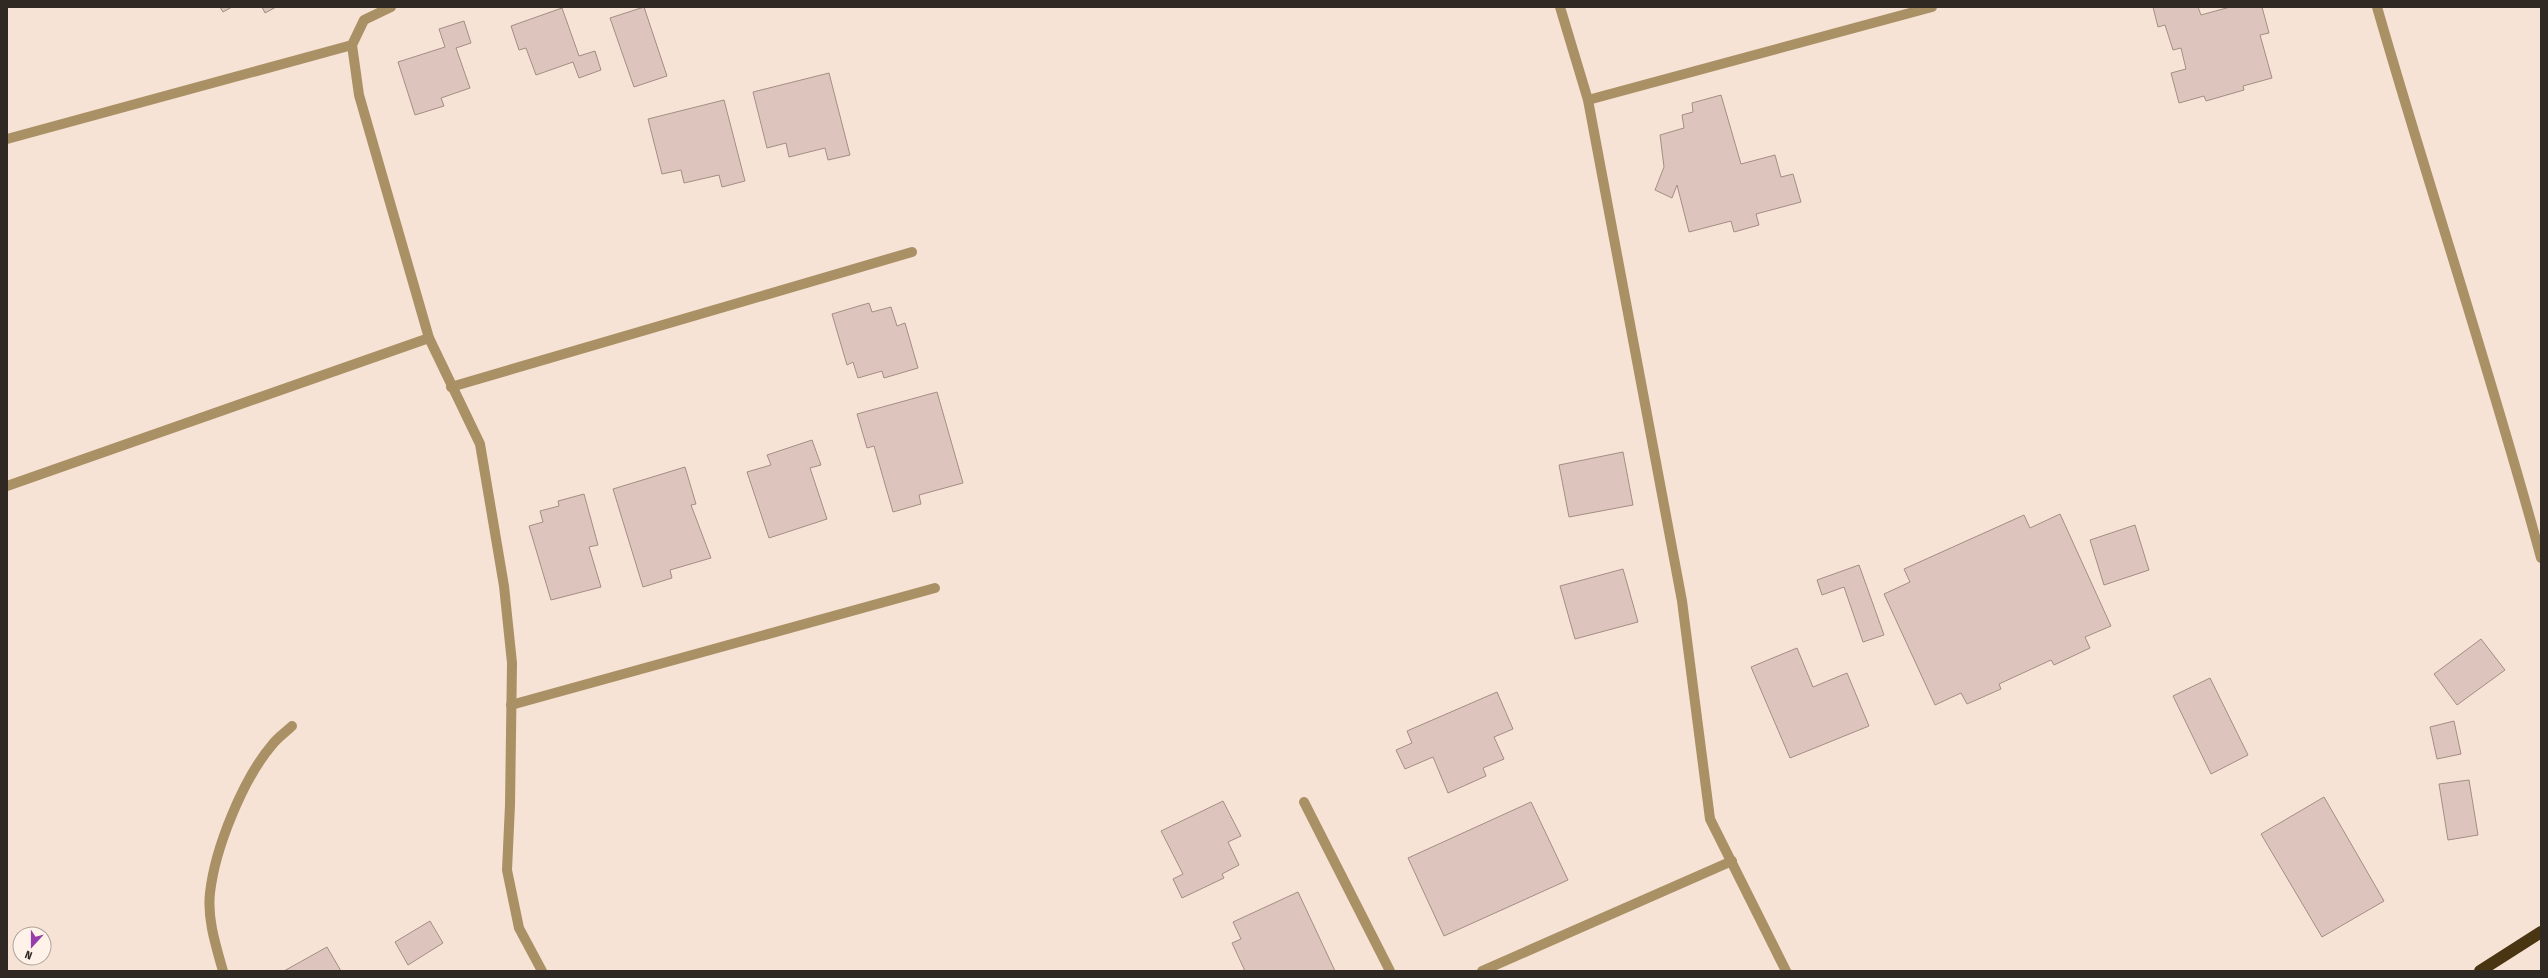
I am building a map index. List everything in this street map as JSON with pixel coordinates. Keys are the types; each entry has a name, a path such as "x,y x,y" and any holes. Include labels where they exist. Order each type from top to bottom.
{"highway":[{"path":"2480,971 2541,932"}],"street":[{"path":"391,7 364,20 352,45 359,95 429,338 451,387 480,444 504,586 512,663 510,805 507,870 519,928 542,971"},
{"path":"1560,7 1588,100 1682,601 1710,819 1786,971"},
{"path":"1588,100 1932,7"},
{"path":"2376,7 2421,162 2509,440 2541,558"},
{"path":"7,139 352,45"},
{"path":"451,387 912,252"},
{"path":"7,486 429,338"},
{"path":"511,705 935,588"},
{"path":"223,971 212,936 210,894 216,864 227,830 250,777 272,743 292,726"},
{"path":"1304,802 1390,971"},
{"path":"1482,971 1732,861"}],"building":[{"path":"220,7 232,7 223,12"},
{"path":"262,7 276,7 265,13"},
{"path":"644,7 667,76 634,87 610,18"},
{"path":"2153,7 2198,7 2201,15 2230,7 2262,7 2269,33 2260,35 2272,78 2243,86 2244,90 2206,101 2204,96 2179,103 2171,73 2186,69 2181,48 2173,50 2165,25 2158,27"},
{"path":"562,8 579,56 595,51 601,70 579,78 573,62 536,75 526,48 519,50 511,26"},
{"path":"464,21 471,43 456,48 470,88 441,98 444,106 415,115 398,62 445,47 439,29"},
{"path":"829,73 850,155 828,160 825,148 789,157 786,143 767,148 753,92"},
{"path":"1721,95 1741,164 1775,155 1781,177 1793,174 1801,202 1756,214 1759,225 1734,232 1731,221 1689,232 1677,185 1672,198 1655,190 1664,167 1660,135 1684,128 1682,115 1693,112 1692,103"},
{"path":"724,100 745,181 722,187 719,175 684,183 681,170 662,174 648,119"},
{"path":"869,303 872,312 891,307 897,326 905,323 918,368 884,378 882,371 858,378 853,362 847,365 832,314"},
{"path":"937,392 963,483 919,495 921,504 893,512 874,446 867,448 857,414"},
{"path":"812,440 821,465 810,468 827,519 769,538 747,472 771,465 767,455"},
{"path":"1623,452 1633,505 1569,517 1559,465"},
{"path":"685,467 696,504 691,505 711,558 670,570 672,578 643,587 613,489"},
{"path":"584,494 598,545 589,547 601,587 551,600 529,526 543,522 540,511 559,506 558,501"},
{"path":"2060,514 2111,626 2085,637 2090,648 2054,665 2051,660 1999,684 2001,689 1967,704 1961,693 1935,705 1884,594 1910,582 1904,569 2024,515 2030,528"},
{"path":"2135,525 2149,570 2104,585 2090,540"},
{"path":"1859,565 1884,635 1863,642 1844,587 1822,595 1817,580"},
{"path":"1623,569 1638,622 1575,639 1560,586"},
{"path":"2481,639 2505,670 2457,705 2434,674"},
{"path":"1797,648 1813,687 1847,673 1869,726 1790,758 1751,667"},
{"path":"2210,678 2248,755 2211,774 2173,696"},
{"path":"1497,692 1513,729 1494,737 1504,759 1483,768 1486,776 1448,793 1433,757 1405,769 1396,750 1412,743 1407,731"},
{"path":"2454,721 2461,754 2437,759 2430,727"},
{"path":"2469,780 2478,835 2448,840 2439,784"},
{"path":"2324,797 2384,901 2322,937 2261,834"},
{"path":"1223,801 1241,836 1228,842 1239,865 1222,874 1224,878 1182,898 1173,879 1183,874 1161,831"},
{"path":"1531,802 1568,880 1444,936 1408,858"},
{"path":"1298,892 1335,971 1245,971 1232,943 1241,939 1233,922"},
{"path":"430,921 443,943 408,965 395,942"},
{"path":"327,947 341,971 284,971"}]}
